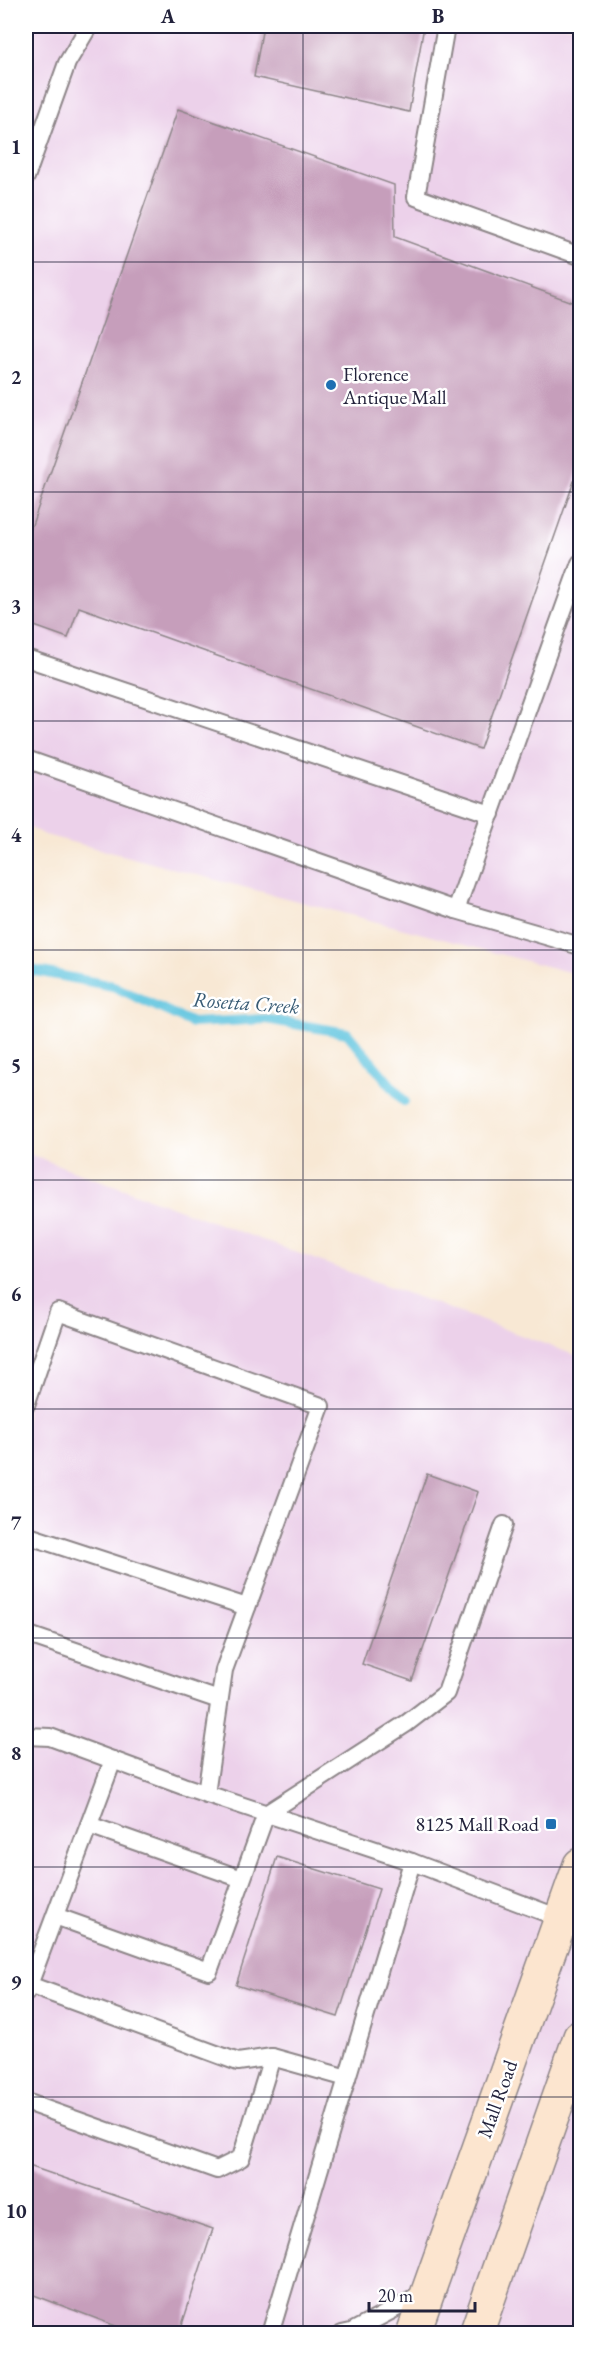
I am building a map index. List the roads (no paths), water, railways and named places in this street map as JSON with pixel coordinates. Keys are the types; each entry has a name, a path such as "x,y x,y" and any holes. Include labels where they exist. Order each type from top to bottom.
{"main road":[{"name":"Mall Road","path":"413,2334 574,1921 580,1865"},
{"path":"476,2334 580,2037"}],"lane":[{"path":"26,177 67,63 89,26"},
{"path":"446,26 416,197 580,256"},
{"path":"456,910 580,563"},
{"path":"26,658 490,814"},
{"path":"26,759 456,910 580,946"},
{"path":"26,1405 58,1312 321,1406 224,1670 206,1794"},
{"path":"55,1916 209,1971 266,1814 408,1723 446,1693 504,1525"},
{"path":"26,1535 247,1607"},
{"path":"26,1634 219,1700"},
{"path":"26,1736 50,1737 206,1794 412,1862 574,1921"},
{"path":"113,1760 27,1989 238,2062 272,2057 347,2078"},
{"path":"89,1825 242,1879"},
{"path":"272,2333 412,1862"},
{"path":"26,2102 217,2170 240,2158 272,2057"},
{"path":"342,2334 351,2332 428,2291"}],"waterway":[{"name":"Rosetta Creek","path":"26,969 113,986 192,1023 266,1019 347,1033 404,1101"}],"place":[{"name":"Florence Antique Mall","path":"331,385"},
{"name":"8125 Mall Road","path":"551,1824"}]}
